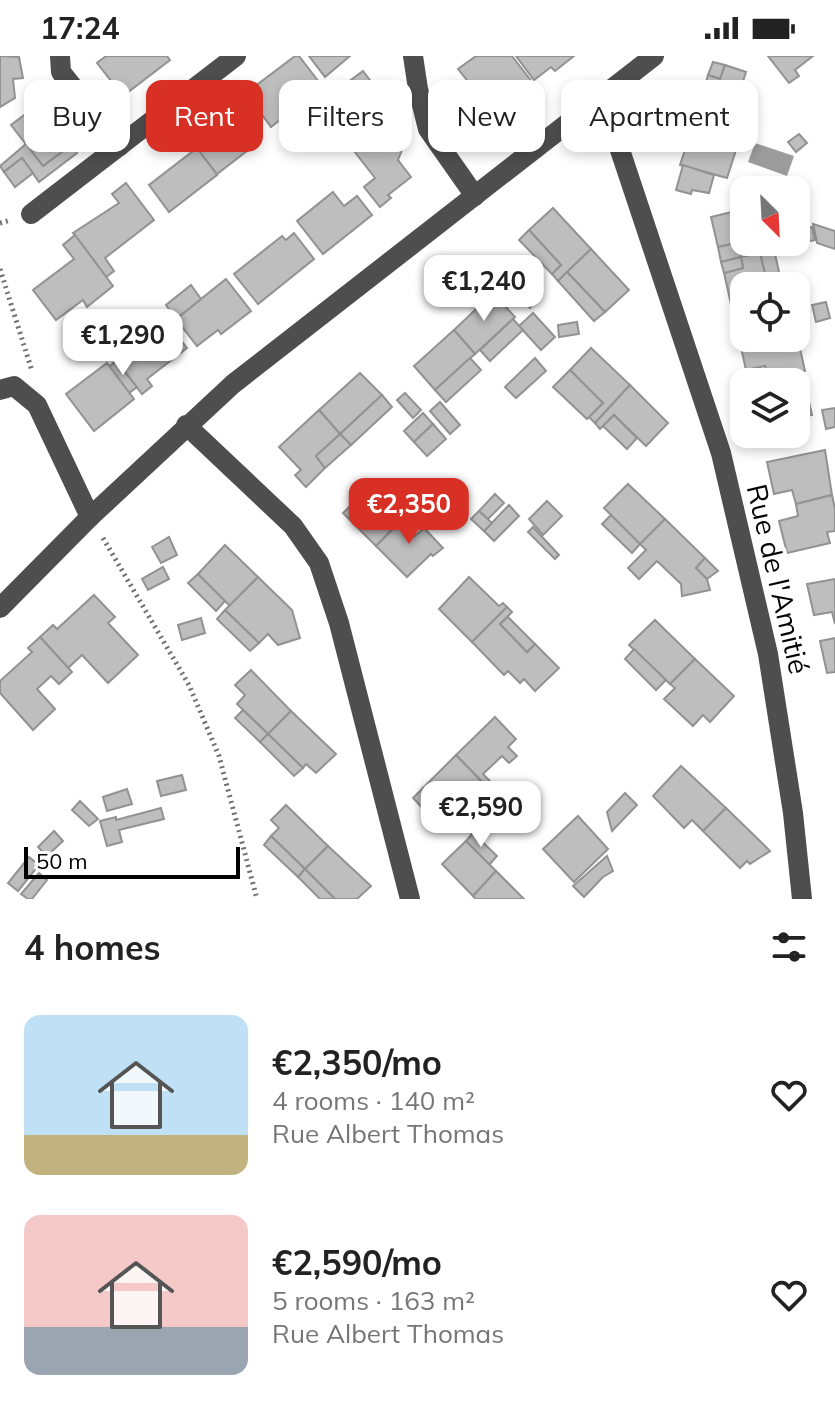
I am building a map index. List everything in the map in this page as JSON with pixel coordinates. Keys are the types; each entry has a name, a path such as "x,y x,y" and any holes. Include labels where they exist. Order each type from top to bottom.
{"street":[{"path":"60,56 61,72 67,80"},
{"path":"130,138 236,56"},
{"path":"413,56 428,129 475,196"},
{"path":"623,80 654,56"},
{"path":"0,608 90,517 233,384 561,128"},
{"path":"31,214 112,152"},
{"name":"Rue de l'Amitié","path":"621,152 721,453 768,654 793,813 802,899"},
{"path":"0,390 14,386 37,405 90,517"},
{"path":"186,425 293,526 319,563 339,623 410,899"}],"path":[{"path":"0,269 32,368 37,405"},
{"path":"90,517 189,685 219,756 257,899"}],"shaded area":[{"path":"758,144 794,156 787,176 748,162 752,152 758,152"}],"building":[{"path":"0,56 19,57 23,78 13,79 15,98 0,107"},
{"path":"106,56 167,56 170,60 130,91 130,80 110,80 97,63"},
{"path":"295,56 299,56 317,80 279,80 279,121 271,127 263,116 263,80"},
{"path":"309,56 350,56 325,77"},
{"path":"476,56 512,56 531,80 467,80 458,69"},
{"path":"516,56 574,56 555,71 551,67 534,80"},
{"path":"768,56 813,56 795,70 799,76 789,83"},
{"path":"713,62 725,65 720,79 708,75"},
{"path":"725,65 746,72 743,80 707,80 708,75 720,79"},
{"path":"363,71 370,80 351,80"},
{"path":"24,115 24,142 11,125"},
{"path":"799,134 807,143 796,152 788,142"},
{"path":"24,146 24,152 32,152 43,166 62,152 77,153 39,182 22,158 4,172 0,166"},
{"path":"32,152 62,152 43,166"},
{"path":"192,152 200,152 217,175 169,212 149,185"},
{"path":"200,152 246,152 217,174"},
{"path":"355,152 401,152 398,160 411,177 388,195 391,198 380,207 364,187 375,178"},
{"path":"684,152 735,152 727,178 680,165"},
{"path":"22,158 33,173 15,187 4,172"},
{"path":"683,165 714,175 709,193 692,190 691,194 676,190"},
{"path":"126,183 154,220 105,258 114,271 106,277 73,233 119,203 112,194"},
{"path":"333,192 344,206 357,196 372,215 323,254 297,221"},
{"path":"553,208 591,249 558,281 552,274 561,265 529,230"},
{"path":"730,212 730,244 718,247 711,217"},
{"path":"813,224 835,231 835,249 817,243"},
{"path":"810,227 815,240 810,241"},
{"path":"529,230 561,265 552,274 519,240"},
{"path":"294,233 314,259 258,304 234,274 282,236 286,240"},
{"path":"75,235 113,286 87,307 83,300 56,320 33,290 74,259 63,245"},
{"path":"730,244 730,256 741,257 721,262 718,247"},
{"path":"591,249 629,290 605,312 567,272"},
{"path":"761,256 776,256 779,272 765,272"},
{"path":"761,256 765,272 730,272 730,300 724,273 743,268 741,257"},
{"path":"741,257 743,268 724,273 721,262"},
{"path":"512,261 542,295 530,308 498,273"},
{"path":"567,272 605,312 594,321 558,281"},
{"path":"226,279 251,311 221,334 218,330 197,346 176,319"},
{"path":"191,285 201,299 176,319 166,305"},
{"path":"493,293 515,317 475,354 454,330"},
{"path":"826,302 830,318 816,322 812,305"},
{"path":"533,313 555,337 541,350 519,326"},
{"path":"164,319 187,348 147,379 152,386 142,394 101,340 111,332 124,350"},
{"path":"513,319 523,330 490,361 480,350"},
{"path":"577,322 579,334 559,337 558,325"},
{"path":"454,330 475,354 435,390 414,366"},
{"path":"591,348 630,385 595,423 589,417 603,403 570,370"},
{"path":"742,352 801,352 804,368 765,366 746,368"},
{"path":"470,358 481,370 446,402 435,390"},
{"path":"535,358 546,371 516,398 505,387"},
{"path":"116,361 137,387 129,393 109,367"},
{"path":"107,363 134,399 94,431 66,394"},
{"path":"570,370 603,403 587,419 553,387"},
{"path":"360,373 382,395 340,434 319,410"},
{"path":"630,385 668,423 646,446 614,415 600,429 595,423"},
{"path":"405,393 421,410 413,418 397,400"},
{"path":"382,395 392,407 351,445 340,434"},
{"path":"440,402 460,425 450,434 430,411"},
{"path":"835,408 835,427 826,429 822,410"},
{"path":"319,410 340,434 316,456 325,468 306,487 295,475 301,470 279,447"},
{"path":"423,413 433,424 414,442 404,431"},
{"path":"614,415 637,438 627,449 603,426"},
{"path":"433,424 446,439 427,456 414,442"},
{"path":"340,434 351,445 325,468 316,456"},
{"path":"825,450 832,495 796,504 792,490 774,494 767,462"},
{"path":"377,480 391,495 382,504 399,522 376,546 343,513"},
{"path":"628,484 665,519 640,544 604,508"},
{"path":"495,494 504,503 488,519 479,511"},
{"path":"832,495 835,531 827,532 830,543 787,553 779,521 798,516 796,504"},
{"path":"547,501 562,516 543,535 529,519"},
{"path":"509,505 519,516 494,541 484,531"},
{"path":"415,507 422,514 404,527 414,537 424,528 443,548 433,556 431,554 407,577 376,546"},
{"path":"479,511 492,523 484,531 471,519"},
{"path":"611,515 640,544 632,553 602,524"},
{"path":"665,519 705,558 696,568 707,579 710,590 682,596 681,584 657,561 639,579 628,568 646,550 640,544"},
{"path":"533,527 559,555 555,559 528,532"},
{"path":"169,537 177,555 161,563 152,547"},
{"path":"225,545 258,577 230,606 198,574"},
{"path":"705,558 718,571 707,579 696,568"},
{"path":"163,567 169,579 148,590 142,579"},
{"path":"198,574 225,601 216,611 188,583"},
{"path":"258,577 292,610 300,638 278,645 268,634 259,643 225,610"},
{"path":"469,577 499,606 503,603 507,607 472,642 439,609"},
{"path":"835,579 835,624 832,612 814,615 807,584"},
{"path":"94,595 115,617 108,623 138,655 108,683 82,655 68,668 40,637 53,625 57,629"},
{"path":"507,607 512,612 500,624 527,652 535,644 559,668 535,691 524,679 520,683 508,671 504,675 472,642"},
{"path":"225,610 259,643 250,651 217,619"},
{"path":"508,617 535,644 527,652 500,624"},
{"path":"201,618 205,633 182,640 178,625"},
{"path":"655,620 695,659 670,684 629,645"},
{"path":"40,637 72,672 59,684 51,676 37,689 55,709 33,730 0,693 0,681 32,652 28,648"},
{"path":"835,638 835,672 827,673 820,641"},
{"path":"634,649 666,680 656,690 625,659"},
{"path":"695,659 734,696 710,722 703,715 693,726 664,699 675,688 670,684"},
{"path":"251,670 291,711 268,734 237,704 245,695 235,685"},
{"path":"243,710 268,734 260,742 235,718"},
{"path":"291,711 336,754 316,773 306,764 303,768 268,734"},
{"path":"495,717 516,739 508,747 517,756 509,763 502,756 483,774 491,782 487,787 456,755"},
{"path":"268,734 303,768 294,776 260,742"},
{"path":"456,755 487,787 482,791 474,783 447,811 423,788"},
{"path":"681,766 726,808 703,831 692,820 684,828 653,796"},
{"path":"182,775 186,790 161,796 157,781"},
{"path":"474,783 482,791 455,819 447,811"},
{"path":"423,788 439,803 428,814 413,798"},
{"path":"488,788 504,803 480,813 472,804"},
{"path":"127,789 132,804 107,811 103,797"},
{"path":"625,793 637,805 612,831 607,812"},
{"path":"513,794 523,804 509,817 485,826 480,813 504,803"},
{"path":"80,801 98,819 89,826 72,810"},
{"path":"286,805 328,846 305,869 271,836 279,828 271,820"},
{"path":"161,808 164,819 119,830 122,842 107,846 100,821"},
{"path":"726,808 770,851 750,864 747,861 740,868 703,831"},
{"path":"578,816 608,849 574,882 543,849"},
{"path":"54,831 63,841 47,856 38,847"},
{"path":"473,833 497,856 489,865 466,841"},
{"path":"271,836 305,869 298,877 264,845"},
{"path":"466,841 496,871 473,896 442,864"},
{"path":"328,846 371,886 357,899 335,899 305,869"},
{"path":"607,856 613,871 584,897 573,886"},
{"path":"29,857 39,865 18,891 8,883"},
{"path":"305,869 335,899 320,899 298,877"},
{"path":"496,871 524,899 476,899 473,896"},
{"path":"39,873 47,880 32,899 28,899 21,894"}]}
